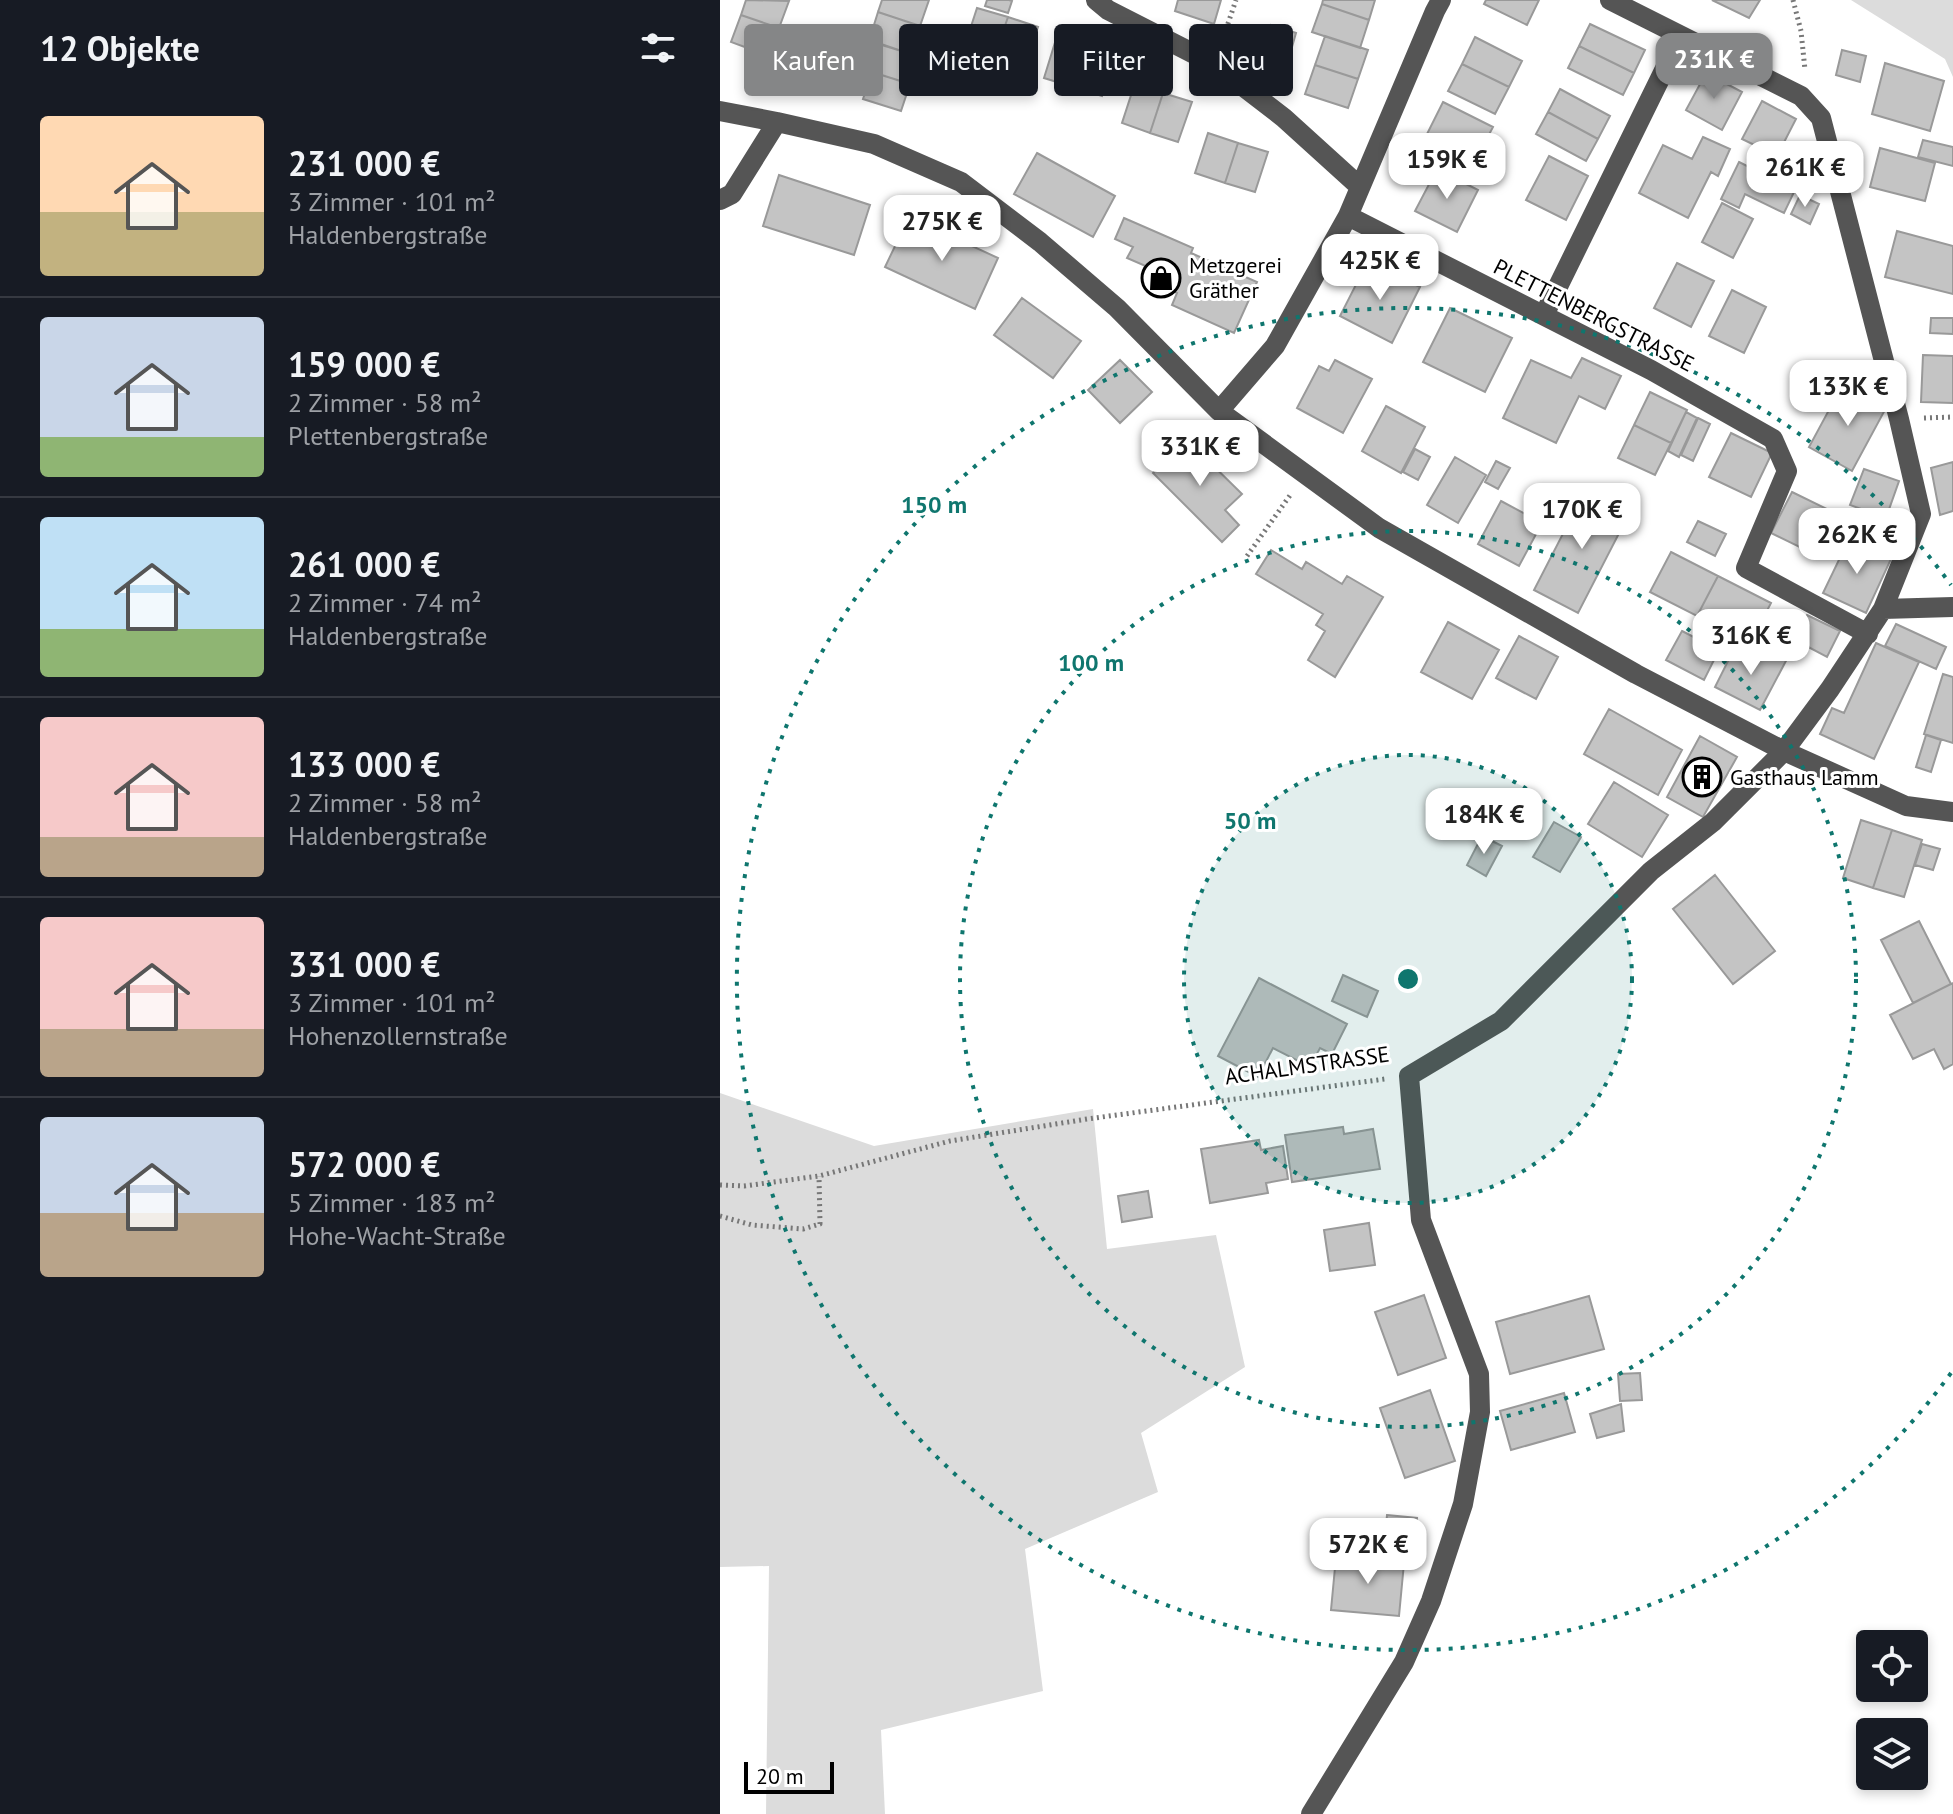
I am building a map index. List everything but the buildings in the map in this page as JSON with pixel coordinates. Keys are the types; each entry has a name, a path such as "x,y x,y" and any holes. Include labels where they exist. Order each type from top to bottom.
{"street":[{"path":"1096,0 1108,10 1189,51"},
{"path":"1219,411 1275,346 1348,216 1441,0"},
{"path":"1610,0 1801,96"},
{"path":"1544,315 1681,36"},
{"path":"1255,96 1359,186"},
{"name":"ACHALMSTRASSE","path":"1409,1076 1501,1021 1651,871 1713,822 1784,751 1883,609 1921,514 1821,118 1801,96"},
{"path":"720,111 874,144 961,182 1040,242 1117,308 1219,411 1379,528 1636,674 1784,751 1906,806 1953,812"},
{"path":"720,200 732,194 777,122"},
{"name":"PLETTENBERGSTRASSE","path":"1348,216 1651,370 1773,439 1787,471 1746,568 1868,634"},
{"path":"1883,609 1953,607"},
{"path":"1311,1814 1404,1662 1431,1601 1463,1504 1480,1412 1479,1374 1421,1220 1409,1076"}],"path":[{"path":"1228,24 1236,0"},
{"path":"1793,0 1805,66 1801,96"},
{"path":"1247,556 1305,474"},
{"name":"ACHALMSTRASSE","path":"720,1185 744,1186 819,1176 950,1141 1087,1119 1409,1076"},
{"path":"720,1216 752,1225 803,1229 820,1224 819,1176"}],"shaded area":[{"path":"1851,0 1953,0 1953,77 1945,59"},
{"path":"720,1093 874,1146 1093,1109 1107,1249 1216,1235 1245,1367 1141,1433 1158,1492 1025,1549 1043,1691 881,1730 885,1814 766,1814 769,1566 720,1567"}],"place":[{"name":"Metzgerei Gräther","path":"1161,278"},
{"name":"Gasthaus Lamm","path":"1702,777"}]}
